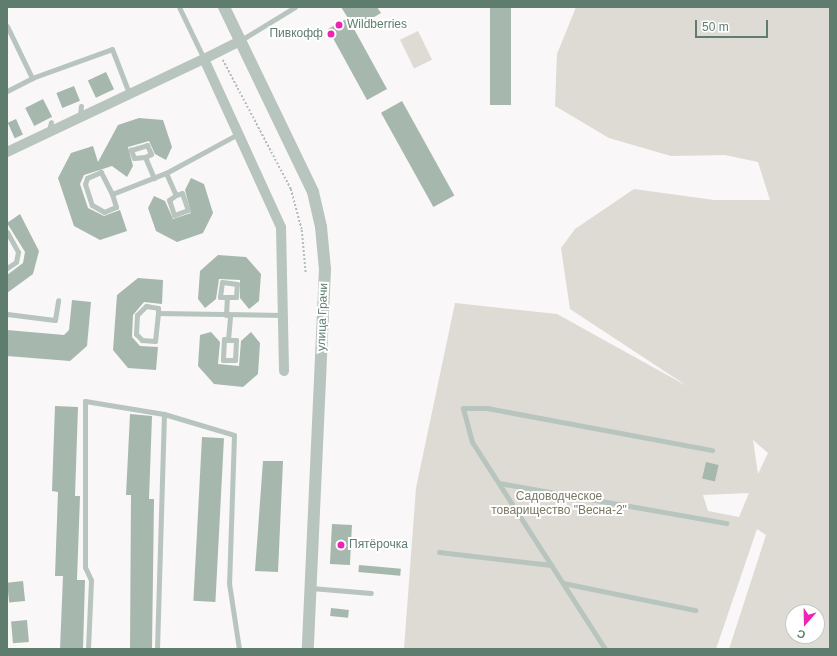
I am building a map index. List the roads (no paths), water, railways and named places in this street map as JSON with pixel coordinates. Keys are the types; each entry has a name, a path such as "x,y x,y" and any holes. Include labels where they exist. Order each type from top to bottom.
{"street":[{"name":"улица Грачи","path":"224,7 313,192 321,227 325,269 308,649"},
{"path":"8,150 80,111 113,97 129,93 240,41"},
{"path":"204,59 236,135 281,227 285,316 284,371"}],"lane":[{"path":"179,7 204,59"},
{"path":"240,41 295,7"},
{"path":"7,26 32,78"},
{"path":"7,91 32,78 112,49 129,93"},
{"path":"112,194 166,173 236,135"},
{"path":"146,157 154,178"},
{"path":"101,172 112,194 116,207 104,212 92,204 85,184 87,178 101,172"},
{"path":"166,173 176,195"},
{"path":"182,193 188,210 174,215 168,200 176,195 182,193"},
{"path":"7,232 18,252 16,262 7,268"},
{"path":"226,297 228,340"},
{"path":"7,314 55,320 58,300"},
{"path":"146,306 158,308 158,312 156,342 142,340 136,334 137,315 146,306"},
{"path":"158,312 228,316 285,316"},
{"path":"224,339 228,340 236,340 235,360 223,360 224,339"},
{"path":"88,649 91,580 85,567 85,401 164,414 234,435 228,583 239,649"},
{"path":"605,649 472,442 463,408 487,408 712,450"},
{"path":"157,649 164,414"},
{"path":"499,484 727,523"},
{"path":"439,552 551,565"},
{"path":"563,583 695,610"},
{"path":"311,588 371,593"}],"place":[{"name":"Wildberries","path":"339,25"},
{"name":"Пивкофф","path":"331,34"},
{"name":"Пятёрочка","path":"341,545"}],"park label":[{"name":"Садоводческое товарищество \"Весна-2\"","path":"559,504"}]}
